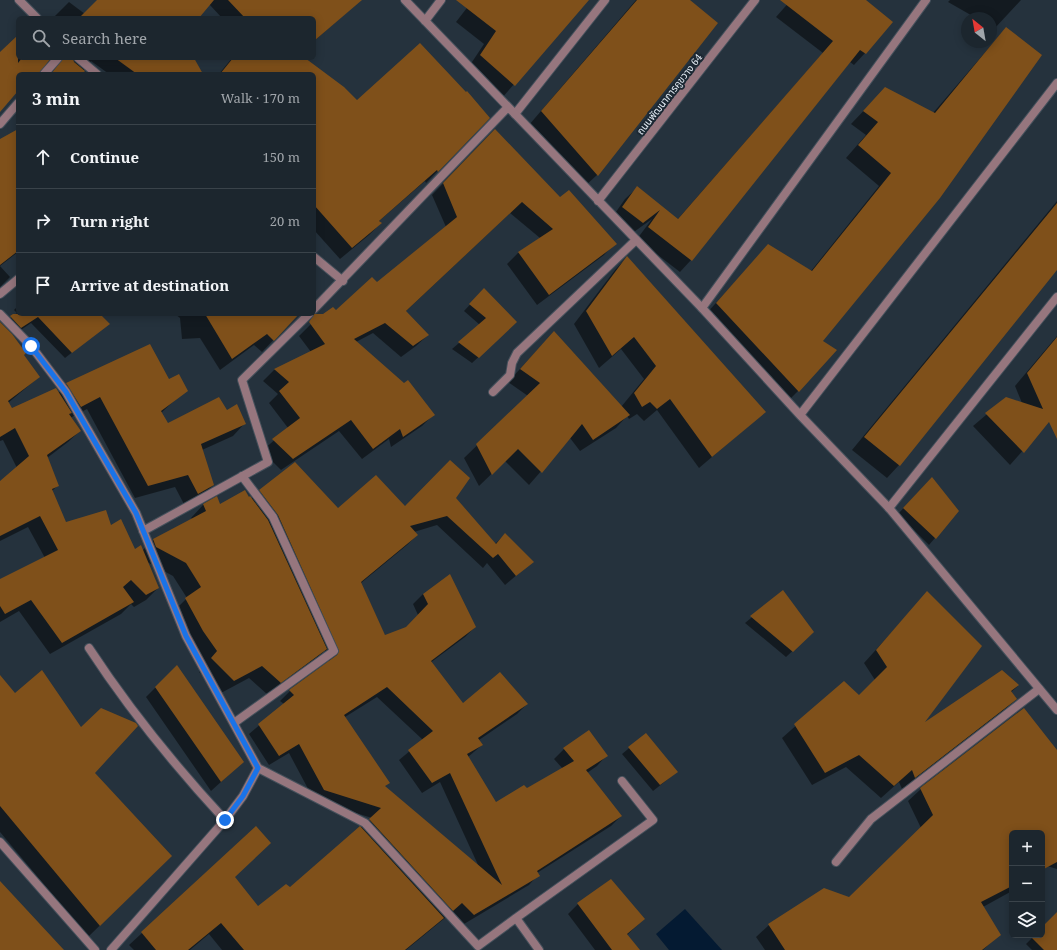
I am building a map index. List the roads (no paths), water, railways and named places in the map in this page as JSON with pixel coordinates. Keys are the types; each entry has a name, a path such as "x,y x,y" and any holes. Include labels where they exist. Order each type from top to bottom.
{"street":[{"path":"19,0 34,16"},
{"path":"405,0 702,308 800,415 889,508 1057,710"},
{"path":"425,21 441,0"},
{"path":"515,114 605,0"},
{"name":"ถนนพัฒนาการคูขวาง 64","path":"598,201 755,0"},
{"path":"702,308 926,0"},
{"path":"46,72 56,60"},
{"path":"80,60 95,72"},
{"path":"800,415 1057,83"},
{"path":"0,124 16,106"},
{"path":"316,307 343,281 508,108"},
{"path":"493,392 510,375 512,364 518,353 636,240"},
{"path":"316,259 343,281"},
{"path":"0,294 16,281"},
{"path":"889,508 1057,297"},
{"path":"0,314 31,346 66,392 136,513 186,636 258,768 365,823 478,946 653,820 622,780"},
{"path":"143,530 268,462 242,380 307,316"},
{"path":"234,723 334,651 272,517 242,476"},
{"path":"88,648 113,685 182,773 225,820"},
{"path":"836,862 871,819 1039,689"},
{"path":"111,950 225,820 243,796 258,768"},
{"path":"0,842 95,950"},
{"path":"516,918 539,950"}],"water":[{"path":"685,909 722,950 669,950 656,934"}]}
